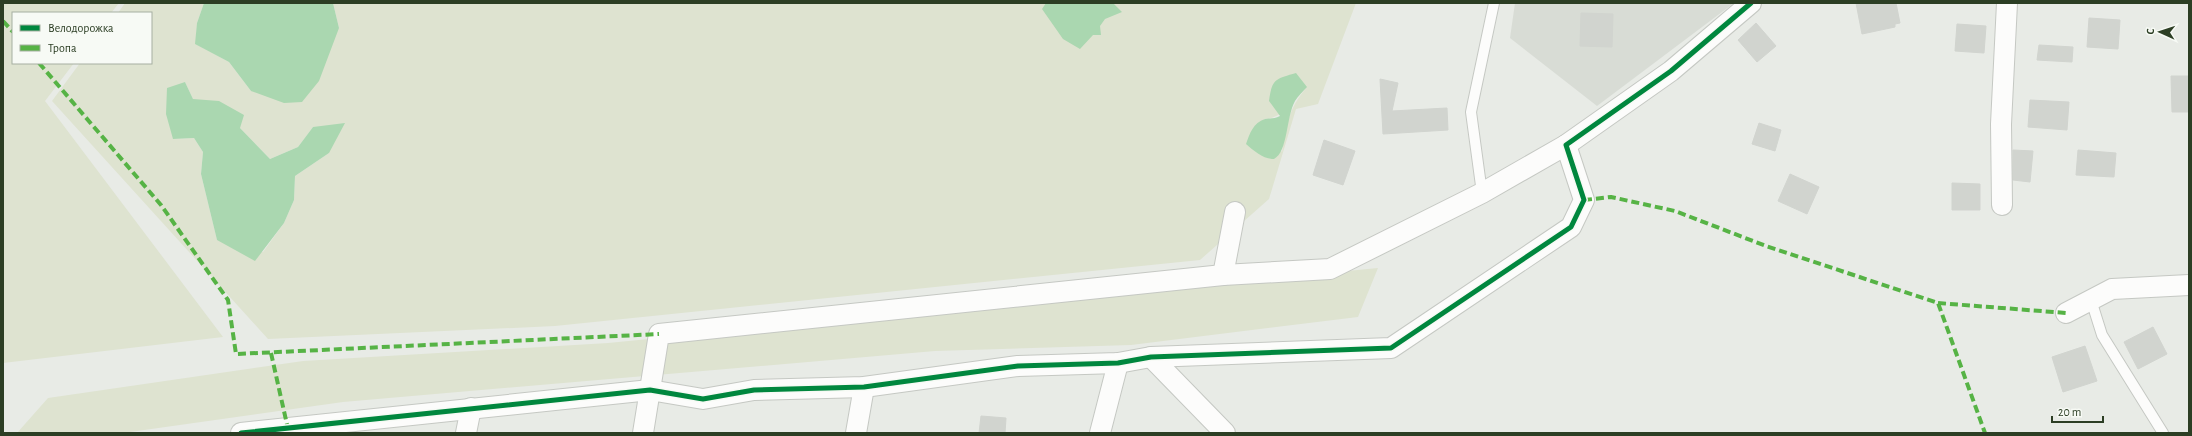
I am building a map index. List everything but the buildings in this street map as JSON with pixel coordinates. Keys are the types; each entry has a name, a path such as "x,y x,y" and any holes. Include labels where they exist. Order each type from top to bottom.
{"street":[{"path":"643,433 659,334 1223,275 1330,269 1482,193 1566,145 1671,71 1751,3"},
{"path":"2002,205 2001,124 2007,3"},
{"path":"241,433 288,431 471,408 650,390 703,399 754,390 864,386 1018,366 1118,363 1151,357 1391,348 1572,227 1584,200 1566,145"},
{"path":"1223,275 1235,212"},
{"path":"2066,313 2112,289 2189,285"},
{"path":"1151,357 1225,433"},
{"path":"1100,433 1118,363"},
{"path":"856,433 864,386"},
{"path":"466,433 471,408"}],"lane":[{"path":"1482,193 1471,112 1494,3"},
{"path":"2091,300 2102,335 2163,433"}],"shaded area":[{"path":"3,3 119,3 112,12 12,12 12,64 73,64 45,101 223,337 3,363"},
{"path":"125,3 204,3 197,23 196,44 229,62 251,91 339,28 333,3 1356,3 1318,104 1296,109 1269,199 1200,260 555,326 268,339 52,101 79,64 152,64 152,12 119,12","holes":["185,82 193,99 240,128 270,159 298,147 313,127 329,153 295,176 294,200 284,223 263,252 217,240 201,174 203,152 194,138 173,139","1307,87 1289,117 1282,152 1264,119 1277,116 1283,112"]},
{"path":"204,3 333,3 339,28 319,81 302,102 284,103 251,91 229,62 195,44 197,23"},
{"path":"1046,3 1113,3 1122,12 1105,19 1100,26 1101,35 1093,35 1080,49 1063,39 1042,9"},
{"path":"1515,3 1734,3 1597,106 1510,38"},
{"path":"1296,73 1307,87 1296,99 1292,108 1284,142 1279,155 1274,159 1266,158 1255,152 1246,144 1251,132 1258,123 1265,119 1280,116 1269,101 1273,84 1283,77"},
{"path":"185,82 193,99 219,101 244,115 240,128 270,159 298,147 313,127 345,123 329,153 295,176 294,200 284,223 255,261 217,240 201,174 203,152 194,138 173,139 166,114 167,88"},
{"path":"1378,268 1358,317 1131,345 935,351 343,402 123,433 17,433 48,398 303,361 608,343"}],"marked path":[{"path":"3,21 12,31"},
{"path":"40,64 161,205 228,300 236,354 659,334"},
{"path":"1584,200 1611,197 1675,211 1766,246 1938,303 1985,433"},
{"path":"1938,303 2066,313"},
{"path":"271,353 288,429"}],"cycle path":[{"path":"241,433 650,390 703,399 754,390 864,387 1018,366 1118,363 1151,357 1391,348 1571,227 1584,200 1566,145 1671,71 1751,3"}]}
